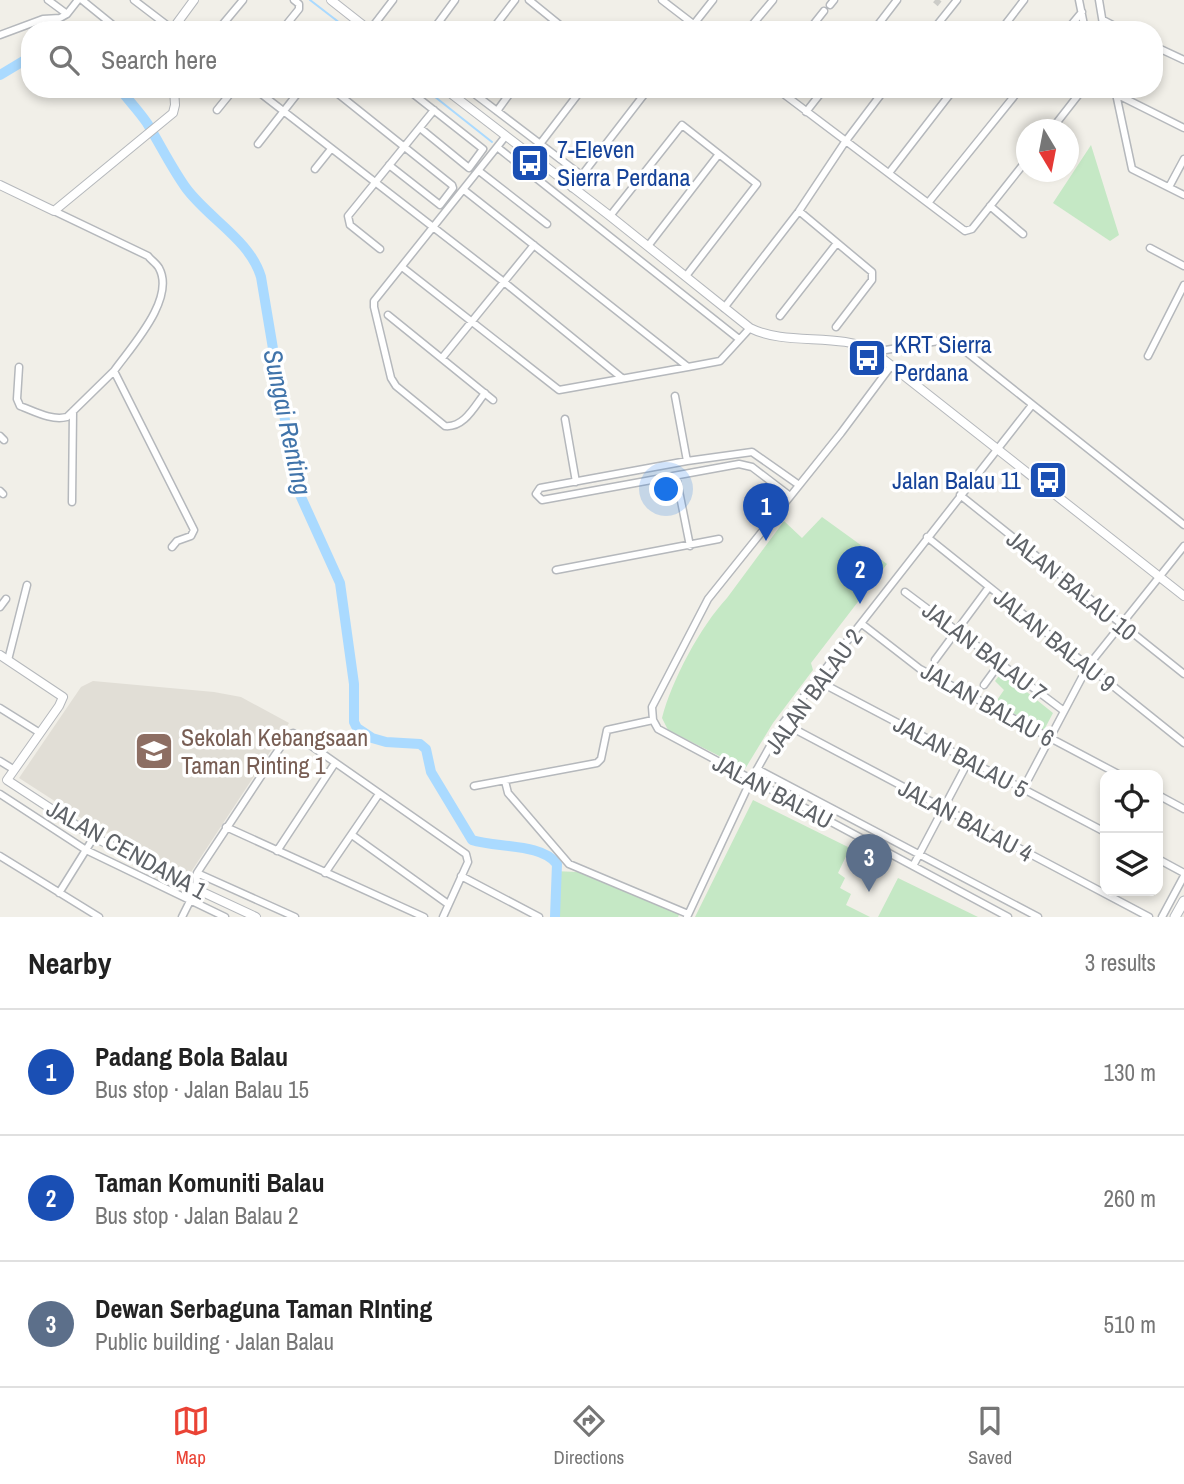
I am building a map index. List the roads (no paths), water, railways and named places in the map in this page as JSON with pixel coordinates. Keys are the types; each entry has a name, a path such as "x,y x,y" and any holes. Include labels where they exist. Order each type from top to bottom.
{"main road":[{"path":"1175,917 1184,901"}],"street":[{"path":"41,21 60,18 80,0 107,21"},
{"path":"134,0 162,21"},
{"path":"178,21 194,0"},
{"path":"226,21 243,0"},
{"path":"289,21 299,9 299,4 294,0"},
{"path":"332,0 359,21"},
{"path":"377,21 393,0"},
{"path":"440,21 455,0"},
{"path":"499,21 515,0"},
{"path":"529,0 553,21"},
{"path":"662,0 690,21"},
{"path":"696,21 713,0"},
{"path":"755,21 772,0"},
{"path":"881,21 897,0"},
{"path":"940,21 957,0"},
{"path":"1008,21 1024,0"},
{"path":"1079,0 1084,21"},
{"path":"1099,0 1103,20"},
{"path":"50,1 67,14"},
{"path":"50,1 53,10 50,18"},
{"path":"941,5 948,10"},
{"path":"816,21 824,11"},
{"path":"1074,21 1082,12"},
{"path":"0,35 21,28"},
{"path":"1163,50 1184,60"},
{"path":"54,211 173,113 175,98"},
{"path":"217,110 227,98"},
{"path":"266,98 504,282 622,378"},
{"path":"258,144 294,98"},
{"path":"343,98 453,188 442,204 389,165"},
{"path":"419,98 483,149 469,168 420,128"},
{"path":"456,98 750,328 772,336 857,344 874,352 1184,596"},
{"path":"479,98 581,176"},
{"path":"496,111 506,98"},
{"path":"540,144 575,98"},
{"path":"572,188 638,98"},
{"path":"788,98 965,231 972,229 1016,174"},
{"path":"806,112 817,98"},
{"path":"724,308 799,211 878,98"},
{"path":"889,173 947,98"},
{"path":"928,203 1013,98"},
{"path":"1060,119 1076,98"},
{"path":"1117,98 1132,169 1184,195"},
{"path":"1127,98 1184,128"},
{"path":"380,249 350,225 348,216 434,110"},
{"path":"610,216 682,125 757,184 686,276"},
{"path":"485,393 462,422 451,427 445,426 396,386 391,378 374,301 505,137"},
{"path":"497,147 739,339"},
{"path":"315,169 331,149"},
{"path":"648,246 719,155"},
{"path":"1169,187 1184,159"},
{"path":"479,171 547,224"},
{"path":"0,185 148,256 159,267 162,279 162,291 153,318 114,372 62,419 20,406 17,399 19,367"},
{"path":"464,190 688,367"},
{"path":"990,206 1023,234"},
{"path":"799,211 871,269 872,280 836,327"},
{"path":"780,316 837,243"},
{"path":"442,358 534,245"},
{"path":"1150,248 1184,266"},
{"path":"402,267 559,390 720,361 750,328"},
{"path":"1148,356 1184,285"},
{"path":"388,315 493,400"},
{"path":"874,352 950,339 1184,525"},
{"path":"474,786 597,763 601,759 607,730 653,720 652,706 708,598 891,366"},
{"path":"114,372 194,530 191,536 177,541 172,547"},
{"path":"675,396 687,461"},
{"name":"JALAN BALAU 2","path":"687,915 751,780 783,723 1032,405"},
{"path":"72,502 73,411"},
{"path":"565,419 576,482"},
{"path":"790,496 747,464 542,500 536,494 540,488 752,452 799,485"},
{"path":"676,475 690,546"},
{"name":"JALAN BALAU 10","path":"960,495 1184,674"},
{"name":"JALAN BALAU 9","path":"927,537 1184,743"},
{"path":"556,570 719,539"},
{"path":"1023,789 1088,666 1184,546"},
{"path":"4,777 40,733 63,696 4,658 27,585"},
{"path":"935,660 989,587"},
{"name":"JALAN BALAU 7","path":"905,592 1064,711"},
{"path":"0,607 6,599"},
{"name":"JALAN BALAU 6","path":"862,624 920,669 1111,770"},
{"path":"984,685 1000,663"},
{"name":"JALAN BALAU 5","path":"818,681 1100,829"},
{"path":"0,708 40,733"},
{"name":"JALAN BALAU","path":"653,720 658,729 1008,917"},
{"name":"JALAN BALAU 4","path":"783,723 1149,917"},
{"path":"182,917 196,889 197,873 289,735 293,733 468,857 443,917"},
{"path":"913,866 969,760"},
{"path":"0,761 13,769"},
{"path":"277,851 335,763"},
{"path":"757,769 1038,917"},
{"name":"JALAN CENDANA 1","path":"4,777 94,837 257,917"},
{"path":"505,781 508,793 569,864 687,915"},
{"name":"JALAN CENDANA 1","path":"0,794 86,850 225,917"},
{"path":"325,873 379,794"},
{"path":"1163,798 1184,809"},
{"path":"226,827 424,917"},
{"path":"352,835 448,904"},
{"path":"59,893 94,837"},
{"path":"0,856 99,917"},
{"path":"1162,917 1184,875 1163,862"},
{"path":"197,873 296,917"},
{"path":"461,876 539,917"}],"waterway":[{"path":"310,0 337,21"},
{"name":"Sungai Renting","path":"0,75 21,62"},
{"name":"Sungai Renting","path":"127,98 147,123 186,188 248,252 261,277 296,486 340,583 354,684 354,722 357,728 372,738 386,742 420,744 426,749 431,772 472,840 530,849 550,857 557,864 555,917"},
{"path":"436,98 492,142"}],"tunnel":[{"path":"935,0 941,5"}],"place":[{"name":"7-Eleven Sierra Perdana","path":"530,163"},
{"name":"KRT Sierra Perdana","path":"867,358"},
{"name":"Jalan Balau 11","path":"1048,480"},
{"name":"Padang Bola Balau","path":"766,541"},
{"name":"Taman Komuniti Balau","path":"860,604"},
{"name":"Sekolah Kebangsaan Taman Rinting 1","path":"154,751"},
{"name":"Dewan Serbaguna Taman RInting","path":"869,892"}]}
